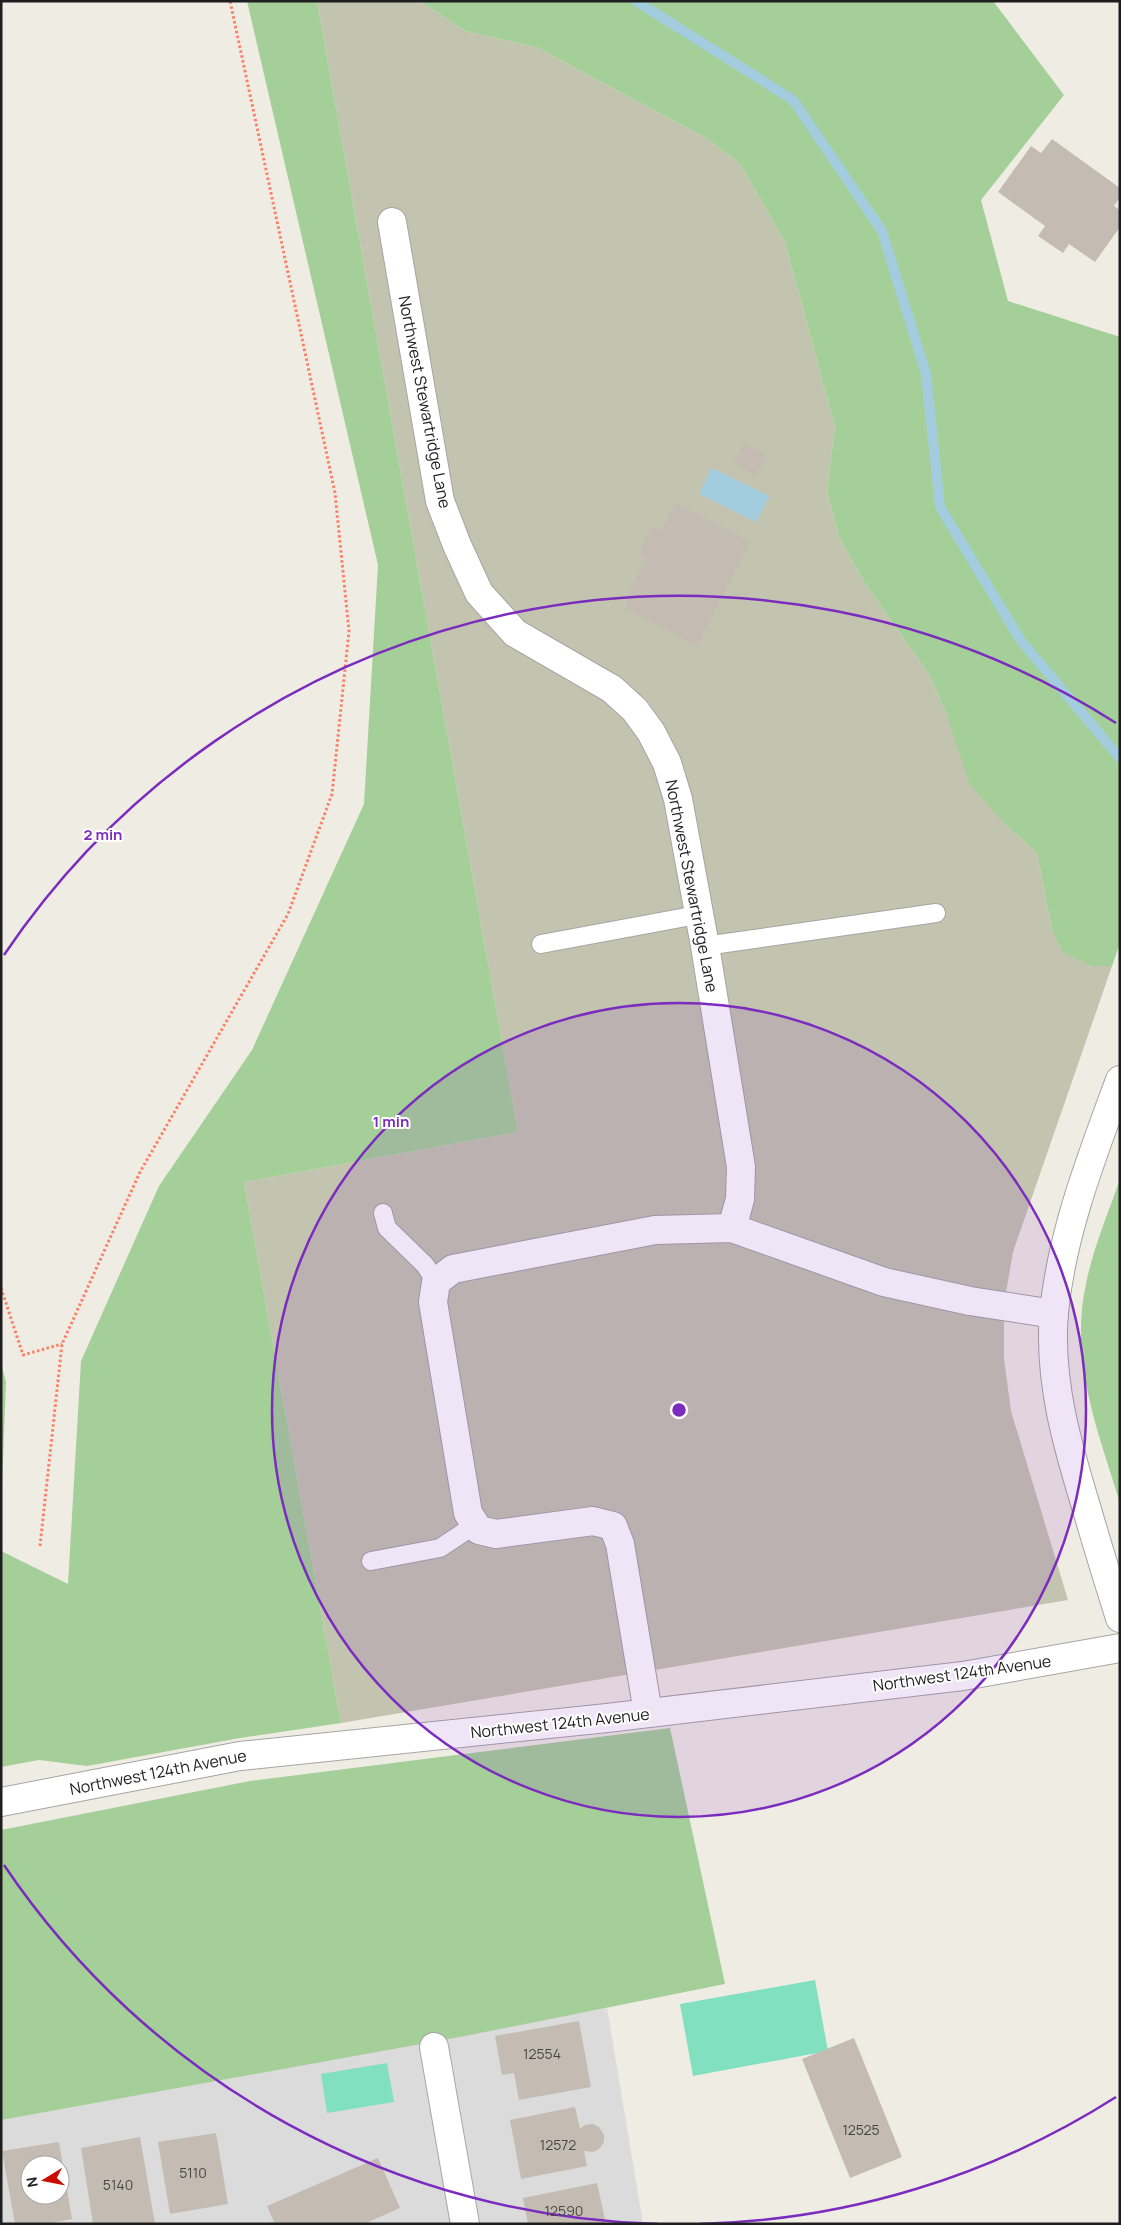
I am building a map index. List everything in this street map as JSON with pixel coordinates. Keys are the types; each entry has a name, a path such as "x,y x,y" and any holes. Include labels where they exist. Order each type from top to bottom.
{"street":[{"name":"Northwest Stewartridge Lane","path":"392,222 440,501 457,545 479,592 515,633 612,689 635,710 651,732 667,763 678,799 705,946 741,1167 740,1199 732,1228"},
{"path":"1120,1080 1095,1146 1063,1255 1054,1314 1054,1370 1062,1425 1120,1618"},
{"path":"648,1713 620,1544 613,1526 593,1521 496,1534 479,1530 468,1513 433,1302 436,1282 453,1269 655,1230 732,1228 884,1282 970,1301 1054,1314"},
{"name":"Northwest 124th Avenue","path":"1,1802 240,1756 648,1713 963,1676 1120,1648"},
{"path":"434,2048 465,2224"}],"lane":[{"path":"705,946 936,913"},
{"path":"541,944 698,915"},
{"path":"383,1212 387,1228 425,1265 436,1282"},
{"path":"371,1561 440,1548 476,1524"}],"path":[{"path":"40,1546 62,1344 140,1172 288,914 332,794 348,631 335,493 230,1"},
{"path":"1,1288 23,1355 62,1344"}],"shaded area":[{"path":"317,1 420,1 465,31 536,47 706,138 740,164 785,242 835,427 827,491 839,537 864,582 930,676 947,716 1006,825 1037,853 1052,930 1092,966 1112,966 1013,1252 1004,1304 1004,1359 1011,1411 1068,1600 341,1723 244,1182 518,1132"},
{"path":"607,2008 643,2224 1,2224 1,2119"}],"green space":[{"path":"247,1 317,1 518,1132 244,1182 341,1723 240,1738 87,1766 39,1760 1,1767 1,1551 68,1584 81,1361 159,1186 252,1050 364,804 378,565"},
{"path":"420,1 993,1 1064,95 981,200 1008,301 1120,337 1120,943 1112,966 1092,966 1063,952 1052,930 1037,853 1006,825 970,785 947,716 930,676 864,582 839,537 827,491 835,427 785,242 740,164 706,138 536,47 465,31"},
{"path":"1120,1179 1120,1503 1088,1395 1083,1368 1081,1340 1082,1312 1089,1271"},
{"path":"1,1364 6,1382 1,1509"},
{"path":"670,1728 725,1984 465,2036 1,2120 1,1830 250,1781"},
{"path":"815,1980 828,2051 693,2076 680,2004"},
{"path":"387,2063 394,2102 327,2113 321,2074"}],"water":[{"path":"712,468 769,496 756,522 699,494"}],"building":[{"path":"1052,139 1120,188 1120,197 1114,206 1120,210 1120,227 1095,262 1069,244 1063,253 1038,236 1045,226 998,192 1031,146 1041,153"},
{"path":"744,443 767,455 756,476 733,463"},
{"path":"675,503 750,541 697,646 626,609 627,595 647,558 639,554 652,526 661,531"},
{"path":"579,2021 591,2087 519,2100 514,2073 502,2075 495,2036"},
{"path":"854,2038 902,2157 850,2178 802,2059"},
{"path":"575,2107 580,2129 585,2125 593,2124 599,2127 604,2135 604,2142 600,2148 594,2152 584,2151 587,2166 521,2179 510,2120"},
{"path":"216,2133 228,2204 170,2214 158,2142"},
{"path":"140,2137 155,2224 93,2224 81,2148"},
{"path":"59,2142 61,2155 20,2155 20,2205 70,2205 72,2219 46,2224 15,2224 2,2151"},
{"path":"378,2158 400,2208 364,2224 269,2224 274,2222 267,2206"},
{"path":"597,2183 606,2224 528,2224 523,2198"}],"waterway":[{"path":"636,1 793,100 882,231 926,374 940,507 1021,641 1120,758"}]}
